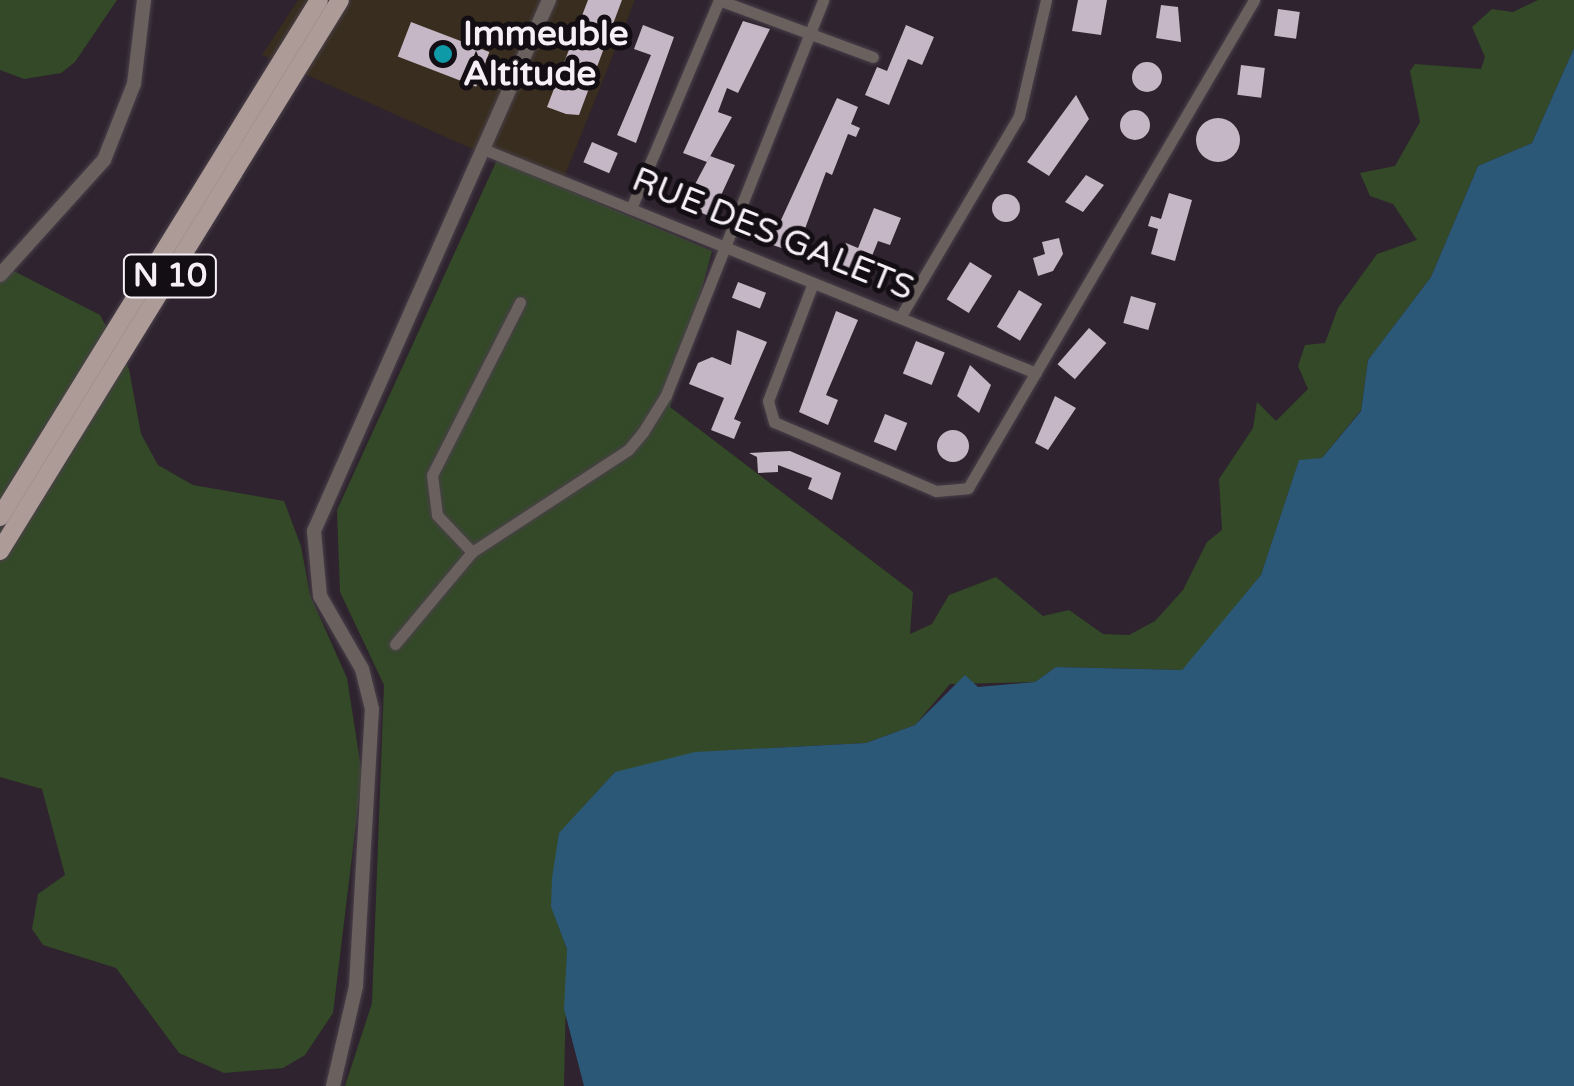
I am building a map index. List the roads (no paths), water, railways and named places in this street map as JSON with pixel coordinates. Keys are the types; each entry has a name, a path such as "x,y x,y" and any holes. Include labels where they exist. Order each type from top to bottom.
{"main road":[{"name":"N 10","path":"0,518 319,0"},
{"name":"N 10","path":"0,551 340,0"}],"street":[{"path":"0,275 104,160 134,84 144,0"},
{"path":"333,1086 356,986 372,709 362,669 320,596 314,531 326,490 488,151 549,0"},
{"path":"632,206 719,0 873,57"},
{"path":"395,644 472,552 628,450 666,395 823,0"},
{"path":"902,314 1019,116 1046,0"},
{"path":"813,283 771,392 770,415 789,431 936,491 956,494 974,481 1254,0"},
{"name":"RUE DES GALETS","path":"488,151 632,206 813,283 902,314 1036,373"},
{"path":"472,552 437,515 432,474 520,302"}],"water":[{"path":"1574,48 1574,1086 584,1086 564,1009 567,949 551,907 552,878 559,833 615,772 695,752 866,743 915,725 965,675 978,687 1035,682 1056,667 1182,670 1261,575 1299,460 1322,458 1361,411 1368,360 1431,277 1478,166 1532,143"}],"place":[{"name":"Immeuble Altitude","path":"443,54"}]}
